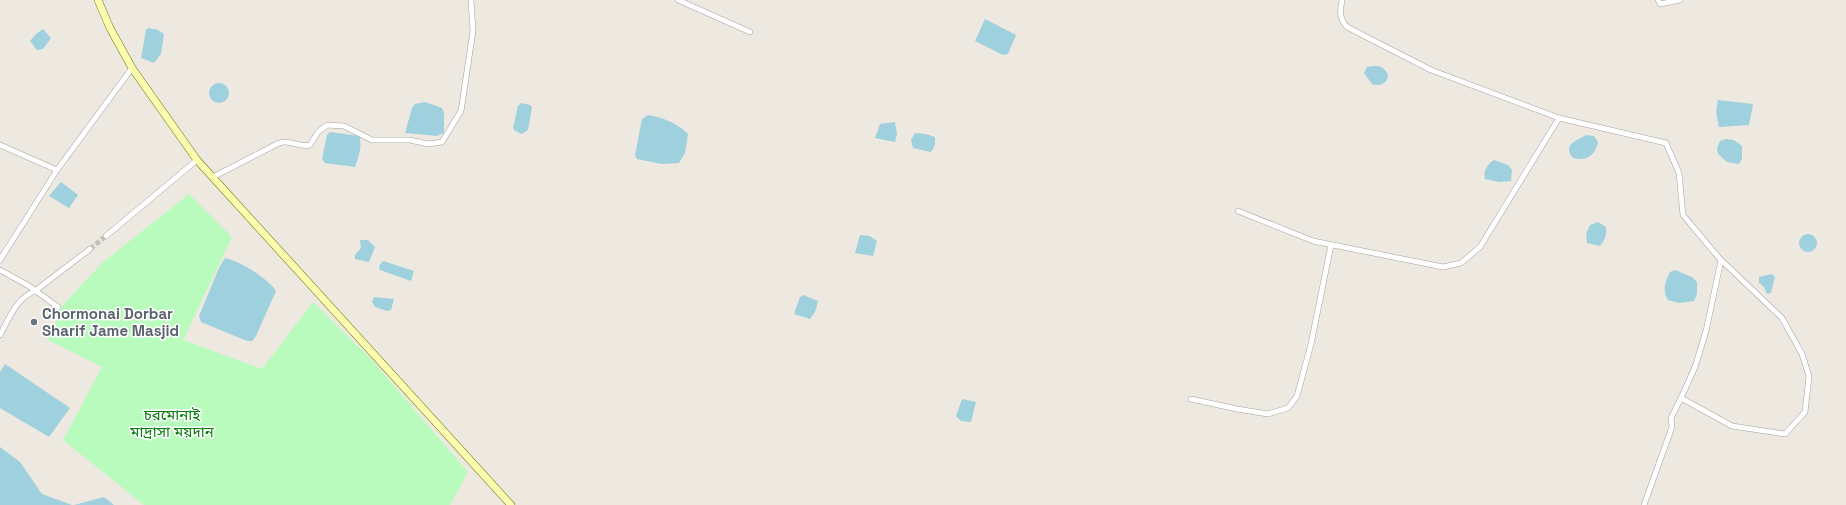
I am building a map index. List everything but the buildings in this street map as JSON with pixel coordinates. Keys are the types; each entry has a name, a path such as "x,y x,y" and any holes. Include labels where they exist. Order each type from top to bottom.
{"main road":[{"path":"98,0 110,28 132,68 197,160 511,505"}],"street":[{"path":"213,177 279,143 286,141 303,147 310,145 318,132 328,125 344,126 372,140 410,140 428,144 442,142 461,110 473,31 471,0"},
{"path":"678,0 750,32"},
{"path":"1342,0 1340,12 1342,22 1347,27 1430,70 1559,118 1666,143 1679,173 1683,215 1721,260 1782,318 1802,354 1809,376 1805,412 1785,434 1732,426 1681,398"},
{"path":"1658,0 1660,4 1680,0"},
{"path":"0,260 57,170 132,68"},
{"path":"1238,211 1313,241 1443,267 1461,263 1480,247 1559,118"},
{"path":"0,146 57,170"},
{"path":"106,236 197,160"},
{"path":"1191,399 1268,414 1288,408 1297,396 1311,344 1331,245"},
{"path":"0,335 14,309 26,295 34,291 90,249"},
{"path":"1644,505 1672,427 1671,418 1695,367 1706,331 1721,260"},
{"path":"0,270 29,286 58,307"}],"green space":[{"name":"চরমোনাই মাদ্রাসা ময়দান","path":"189,194 232,237 183,340 262,369 313,302 370,358 468,472 450,505 144,505 63,440 102,367 48,340 62,306 102,263"}],"water":[{"path":"985,19 1016,35 1008,54 1003,55 975,41"},
{"path":"148,28 158,30 164,34 161,54 154,63 141,58 146,30"},
{"path":"43,29 51,38 43,49 37,50 30,41"},
{"path":"1378,66 1387,72 1388,78 1381,85 1372,84 1364,73 1367,67"},
{"path":"215,83 223,83 229,89 229,97 223,103 215,103 209,97 209,89"},
{"path":"1718,100 1753,104 1749,125 1719,127 1716,112"},
{"path":"425,102 442,108 444,113 444,133 437,136 405,133 412,108 415,104"},
{"path":"521,103 532,107 528,130 522,134 515,131 513,128 518,106"},
{"path":"648,115 669,121 688,134 685,153 679,163 662,164 637,159 635,155 642,119"},
{"path":"895,122 897,134 895,142 875,138 880,124"},
{"path":"330,132 359,136 359,156 355,167 325,163 322,159 327,135"},
{"path":"915,133 935,137 935,145 931,152 913,148 911,140"},
{"path":"1586,135 1594,136 1598,142 1595,151 1589,157 1577,159 1572,157 1569,149 1570,146 1572,143"},
{"path":"1726,139 1734,140 1742,146 1742,159 1739,164 1727,162 1718,154 1717,149 1720,141"},
{"path":"1494,160 1508,165 1512,170 1511,181 1499,182 1485,179 1486,168"},
{"path":"61,182 78,195 69,208 49,196"},
{"path":"1598,222 1606,227 1605,237 1600,246 1587,243 1586,234 1590,225"},
{"path":"1804,234 1812,234 1817,239 1815,250 1812,252 1804,252 1799,247 1799,239"},
{"path":"860,235 870,236 877,241 873,256 855,253"},
{"path":"360,240 368,240 375,247 369,262 355,259 355,255 361,248"},
{"path":"225,258 254,271 267,281 276,291 256,336 252,341 247,341 201,322 199,316 219,268"},
{"path":"383,261 414,271 411,281 380,270 379,266"},
{"path":"1675,270 1692,277 1697,282 1697,294 1694,301 1679,303 1668,300 1665,293 1666,283 1670,272"},
{"path":"1772,274 1775,277 1771,293 1767,294 1764,287 1759,283 1759,277"},
{"path":"803,295 818,301 815,312 810,319 794,314 800,297"},
{"path":"374,297 394,299 391,310 387,311 375,307 372,302"},
{"path":"5,364 70,408 49,437 0,408 0,372"},
{"path":"962,399 976,402 971,422 961,421 956,416"},
{"path":"0,447 20,462 42,494 72,505 0,505"},
{"path":"104,497 114,505 74,505"}],"tunnel":[{"path":"90,249 106,236"}],"place":[{"name":"Chormonai Dorbar Sharif Jame Masjid","path":"34,322"}]}
